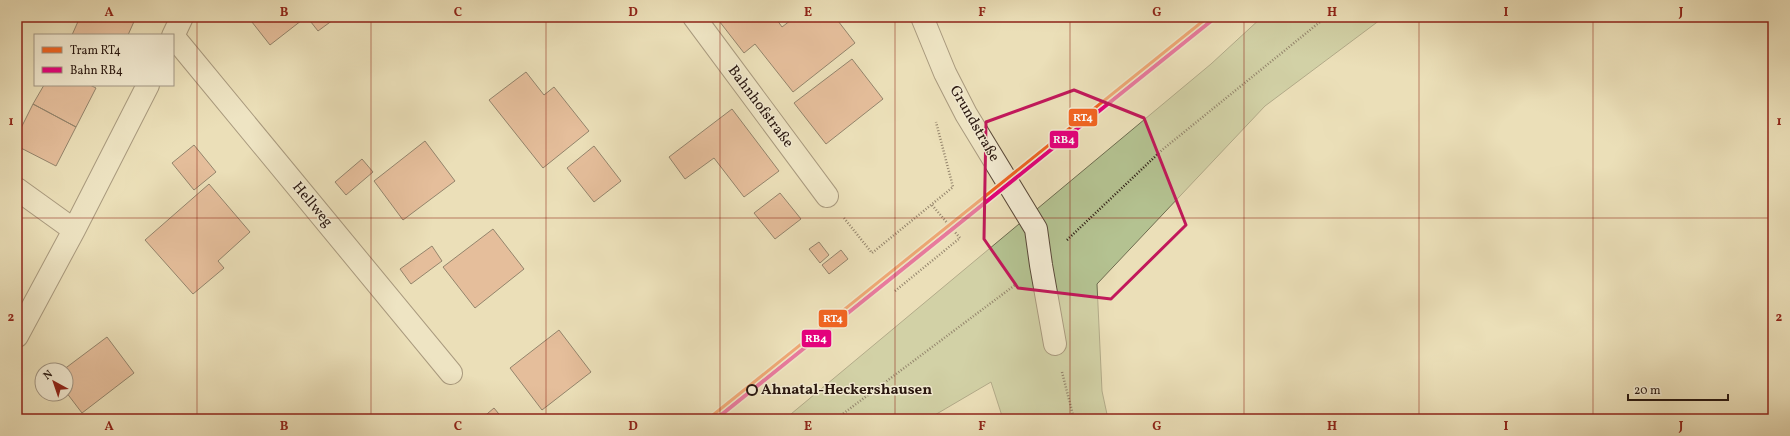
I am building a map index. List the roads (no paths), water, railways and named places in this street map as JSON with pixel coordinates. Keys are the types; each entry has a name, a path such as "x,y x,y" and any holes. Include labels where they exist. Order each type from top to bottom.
{"street":[{"name":"Hellweg","path":"174,34 182,17"},
{"name":"Bahnhofstraße","path":"694,17 826,196"},
{"name":"Grundstraße","path":"922,17 945,73 966,114 1036,229 1055,344"},
{"name":"Hellweg","path":"174,37 451,373"},
{"path":"17,336 74,230 147,86"},
{"path":"17,189 74,230"}],"tram line":[{"name":"RT4","path":"708,419 1208,17"}],"rail line":[{"name":"RB4","path":"716,419 1211,21"}],"place":[{"name":"Ahnatal-Heckershausen","path":"752,390"}]}
